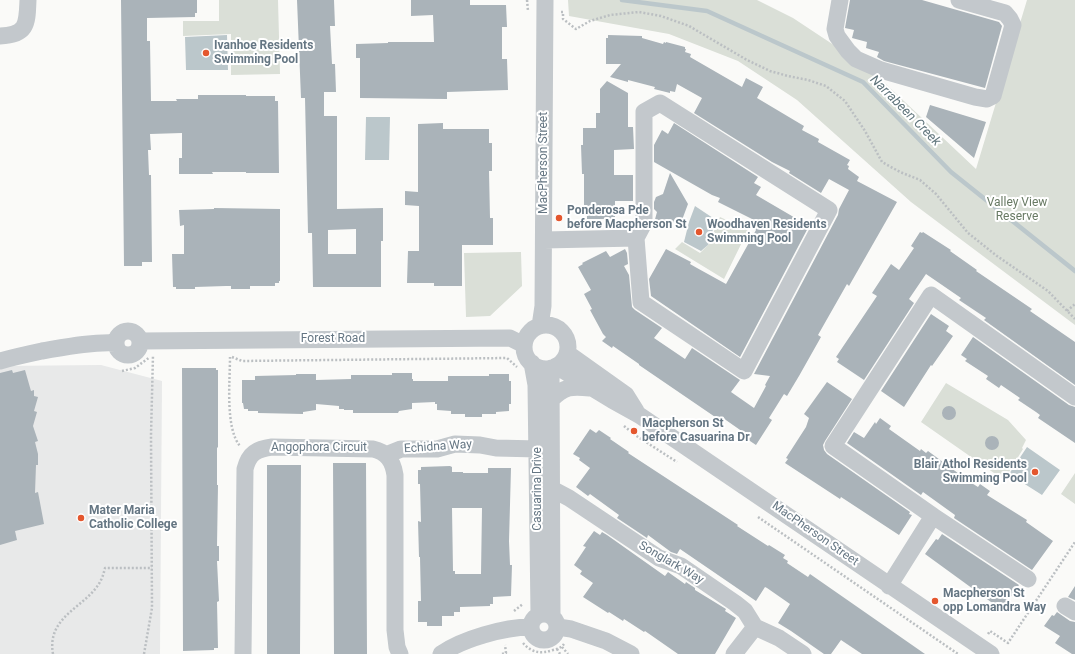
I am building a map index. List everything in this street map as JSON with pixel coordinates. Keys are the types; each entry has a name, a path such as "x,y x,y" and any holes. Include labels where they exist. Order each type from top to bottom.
{"street":[{"path":"0,36 9,36 21,31 26,26 28,0"},
{"name":"MacPherson Street","path":"540,326 543,306 545,0"},
{"path":"840,0 835,29 837,36 856,59 881,70 975,97 987,99 993,96 1013,25 1010,18 1005,13 960,0"},
{"path":"660,104 829,210 744,371 641,302 636,238 644,224 644,112 660,104"},
{"path":"544,240 636,238"},
{"path":"1028,579 933,516 833,446 931,294 1075,397"},
{"path":"546,325 553,326 564,334 568,346 565,358 554,367 544,368 527,367 524,345 529,333 540,326 546,325"},
{"name":"Forest Road","path":"0,361 59,348 99,342 115,343 116,338 124,331 134,332 140,341 510,338 524,345"},
{"name":"MacPherson Street","path":"567,353 626,395 639,415"},
{"name":"Casuarina Drive","path":"527,367 536,385 540,625"},
{"name":"MacPherson Street","path":"554,367 639,415 991,654"},
{"name":"Casuarina Drive","path":"540,625 552,489 551,400 554,367"},
{"path":"551,400 558,392 566,388 576,386 593,388"},
{"name":"Echidna Way","path":"386,455 401,449 438,448 455,444 480,445 496,448 538,449"},
{"name":"Angophora Circuit","path":"249,457 256,451 272,447 373,449 382,451 386,455"},
{"path":"386,455 392,462 395,475 395,630 397,647 400,654"},
{"path":"243,654 245,469 249,457"},
{"name":"Songlark Way","path":"552,489 569,498 659,558 681,566 735,603 745,612 755,626"},
{"path":"889,586 933,516"},
{"path":"440,654 446,650 485,634 540,625 571,629 606,641 631,654"},
{"path":"734,654 755,626 779,638 802,654"}],"path":[{"path":"527,0 528,13"},
{"path":"563,12 563,18 576,29 590,21 610,15 639,12 661,16 689,26 747,60 770,71 826,86 845,101 882,162 900,172 920,180 936,194 968,233 996,256 1048,291 1075,319"},
{"path":"1066,311 1075,304"},
{"path":"122,370 135,368 153,354 151,435 152,608 144,654"},
{"path":"223,355 242,361 507,358 527,367"},
{"path":"230,357 230,416 232,432 238,443 249,457"},
{"path":"622,425 634,435 681,465"},
{"path":"754,514 958,654"},
{"path":"990,632 1008,643 1075,542"},
{"path":"53,654 52,647 54,633 60,621 92,591 101,580 105,568 152,568"},
{"path":"511,614 525,603"},
{"path":"540,625 528,648 535,653 546,653 562,647 568,641"},
{"path":"502,654 506,653 504,641"},
{"path":"562,647 568,654"},
{"path":"557,649 560,654"}],"shaded area":[{"name":"Ivanhoe Residents Swimming Pool","path":"227,35 228,70 186,70 185,37"},
{"path":"366,117 390,117 389,160 365,160"},
{"name":"Woodhaven Residents Swimming Pool","path":"695,206 716,220 708,245 701,251 684,242"},
{"name":"Mater Maria Catholic College","path":"101,365 162,381 160,654 0,654 0,366"},
{"name":"Blair Athol Residents Swimming Pool","path":"1027,447 1060,470 1042,495 1009,474"}],"green space":[{"path":"219,0 278,0 280,74 231,75 231,34 183,36 183,21 219,21"},
{"name":"Valley View Reserve","path":"568,0 757,0 793,18 870,69 976,169 1027,0 1075,0 1075,325 911,202 797,100 738,61 669,34 569,16"},
{"path":"720,217 748,230 724,279 675,249 682,242 700,253 708,245"},
{"path":"521,252 522,286 490,316 466,317 464,253"},
{"path":"946,383 1008,420 1026,440 1022,448 1023,449 1004,480 921,422"},
{"path":"1075,473 1075,504 1061,494"}],"building":[{"path":"121,0 197,0 197,13 195,13 195,17 147,18 147,41 150,41 151,101 198,99 198,95 246,95 275,96 275,101 278,101 279,173 212,172 213,174 179,174 179,158 182,158 182,133 150,134 151,150 148,150 149,175 151,175 152,262 142,262 142,266 124,266"},
{"path":"297,0 334,0 335,26 330,26 332,64 335,64 336,92 324,92 324,116 337,116 337,209 383,208 381,287 313,287 312,233 308,233 305,98 301,98","holes":["356,229 356,254 328,254 328,230"]},
{"path":"411,0 470,0 470,5 506,5 507,27 502,27 502,59 507,59 508,90 447,92 447,99 360,98 360,58 356,58 356,44 434,42 433,15 411,16"},
{"path":"850,0 922,0 999,22 1002,26 985,88 884,61 877,57 879,52 866,48 867,42 852,38 854,30 845,28"},
{"path":"608,35 642,36 642,38 663,44 666,42 685,47 685,52 691,54 690,57 742,87 746,78 763,87 757,98 804,126 802,130 819,139 818,142 850,160 847,165 849,166 848,169 859,177 857,181 897,202 849,286 847,284 818,335 821,337 799,376 787,396 784,394 769,418 772,420 756,445 741,435 743,432 723,418 721,421 613,346 612,348 602,341 606,337 590,310 592,309 584,294 591,290 578,267 583,264 582,263 606,251 610,257 625,249 628,264 624,266 629,275 632,307 662,328 654,338 685,359 692,348 740,380 731,392 754,408 770,376 754,374 838,215 839,209 849,190 829,179 821,193 789,173 790,171 772,162 694,113 702,98 677,84 675,92 670,91 670,93 654,89 655,87 610,77 621,64 606,64 606,38 608,38"},
{"path":"607,81 628,93 628,127 633,127 634,149 614,150 614,175 633,175 633,201 615,201 615,219 587,219 587,205 584,205 584,174 582,174 581,145 583,145 583,128 596,128 596,113 600,113 600,89"},
{"path":"930,105 986,122 974,158 926,117"},
{"path":"443,123 443,129 489,129 489,143 492,143 492,171 489,171 490,218 493,218 493,245 462,245 462,286 434,286 434,283 407,283 408,251 419,251 419,206 405,205 405,191 418,192 418,124"},
{"path":"674,123 758,177 754,183 761,187 756,195 809,226 740,357 651,296 649,279 666,249 691,262 690,264 726,284 756,230 754,228 758,222 718,202 720,198 654,162 654,145 662,130 668,134"},
{"path":"670,173 688,204 682,220 676,218 671,229 654,223 657,212 654,209 654,202 656,197 663,194"},
{"path":"214,208 280,209 279,283 275,283 275,286 250,286 250,289 231,289 231,286 195,287 195,289 176,289 176,287 173,287 172,254 184,254 184,225 180,226 179,210"},
{"path":"920,232 923,232 951,250 950,251 977,270 976,271 1032,309 1030,311 1075,342 1075,385 984,320 986,318 959,300 961,298 926,274 909,299 914,303 864,380 837,362 839,359 836,357 877,296 872,293 891,264 899,270 914,248 911,246"},
{"path":"931,314 949,326 946,331 953,336 932,366 931,365 904,407 881,391"},
{"path":"973,337 1069,405 1075,407 1075,443 1038,418 1040,415 1018,400 1020,398 1001,385 999,388 986,379 988,376 965,361 967,359 961,355"},
{"path":"182,368 216,368 216,370 218,370 217,546 219,546 219,561 217,561 219,601 217,602 218,648 214,648 214,650 183,651"},
{"path":"12,370 13,373 25,370 31,391 34,390 34,396 38,397 34,411 37,412 33,426 38,441 35,442 38,454 38,465 36,465 35,493 38,492 44,524 15,531 17,540 0,545 0,373"},
{"path":"392,373 412,373 413,381 448,381 448,376 489,376 489,374 509,374 509,381 511,381 511,404 509,404 509,411 496,412 496,414 482,414 482,417 465,417 465,414 451,414 451,411 437,410 437,404 435,404 435,402 412,403 412,409 399,411 398,413 353,413 353,410 339,409 339,406 316,404 316,410 303,412 303,414 258,413 258,411 248,411 248,409 244,409 242,403 242,380 255,380 255,376 316,374 316,380 351,379 351,375 392,375"},
{"path":"827,382 852,399 825,441 823,445 824,450 827,454 910,512 909,514 912,515 899,535 785,463 788,459 786,458 806,427 809,418 804,414"},
{"path":"949,406 954,408 956,413 954,418 949,420 944,418 942,413 944,408"},
{"path":"880,418 891,426 889,429 920,451 921,449 926,453 928,451 970,482 978,487 980,484 990,491 987,495 1027,520 1026,522 1053,541 1032,570 954,518 955,515 923,492 921,495 847,443 854,432 864,438 875,422 876,424"},
{"path":"590,429 596,433 599,430 611,438 610,439 629,452 628,453 738,525 737,526 785,555 783,558 788,561 787,563 808,577 810,574 925,654 862,654 841,640 831,654 824,654 778,623 790,604 767,588 765,587 756,601 680,549 677,554 671,552 648,535 647,538 617,518 619,515 590,494 588,496 576,487 590,468 579,460 580,458 573,454"},
{"path":"992,436 997,438 999,443 997,448 992,450 987,448 985,443 987,438"},
{"path":"333,463 366,463 367,654 334,654"},
{"path":"267,465 301,465 300,654 267,654"},
{"path":"450,466 452,467 452,472 463,473 488,473 488,468 511,468 509,541 510,565 512,565 511,596 493,597 493,604 490,604 490,606 460,607 460,612 454,612 454,616 442,616 442,626 427,626 427,622 418,622 418,601 421,601 418,521 421,522 418,470 421,470 421,467","holes":["452,508 482,508 481,574 455,574 455,571 453,571"]},
{"path":"594,531 600,535 602,532 607,535 665,576 668,572 685,584 686,582 695,588 695,590 726,609 725,611 736,618 715,654 678,654 645,631 644,632 624,619 623,621 609,612 608,613 583,597 593,583 580,574 582,571 574,565 586,547 583,546"},
{"path":"942,534 1019,585 1002,610 925,554 936,539 938,540"},
{"path":"1075,586 1075,600 1068,597"},
{"path":"1057,612 1070,621 1075,622 1075,654 1072,654 1055,643 1060,636 1044,626 1052,615 1054,616"}],"waterway":[{"name":"Narrabeen Creek","path":"622,0 707,11 863,82 951,172 1075,271"}],"place":[{"name":"Ivanhoe Residents Swimming Pool","path":"206,53"},
{"name":"Ponderosa Pde before Macpherson St","path":"559,218"},
{"name":"Woodhaven Residents Swimming Pool","path":"699,232"},
{"name":"Macpherson St before Casuarina Dr","path":"634,431"},
{"name":"Blair Athol Residents Swimming Pool","path":"1035,472"},
{"name":"Mater Maria Catholic College","path":"81,518"},
{"name":"Macpherson St opp Lomandra Way","path":"935,601"}]}
